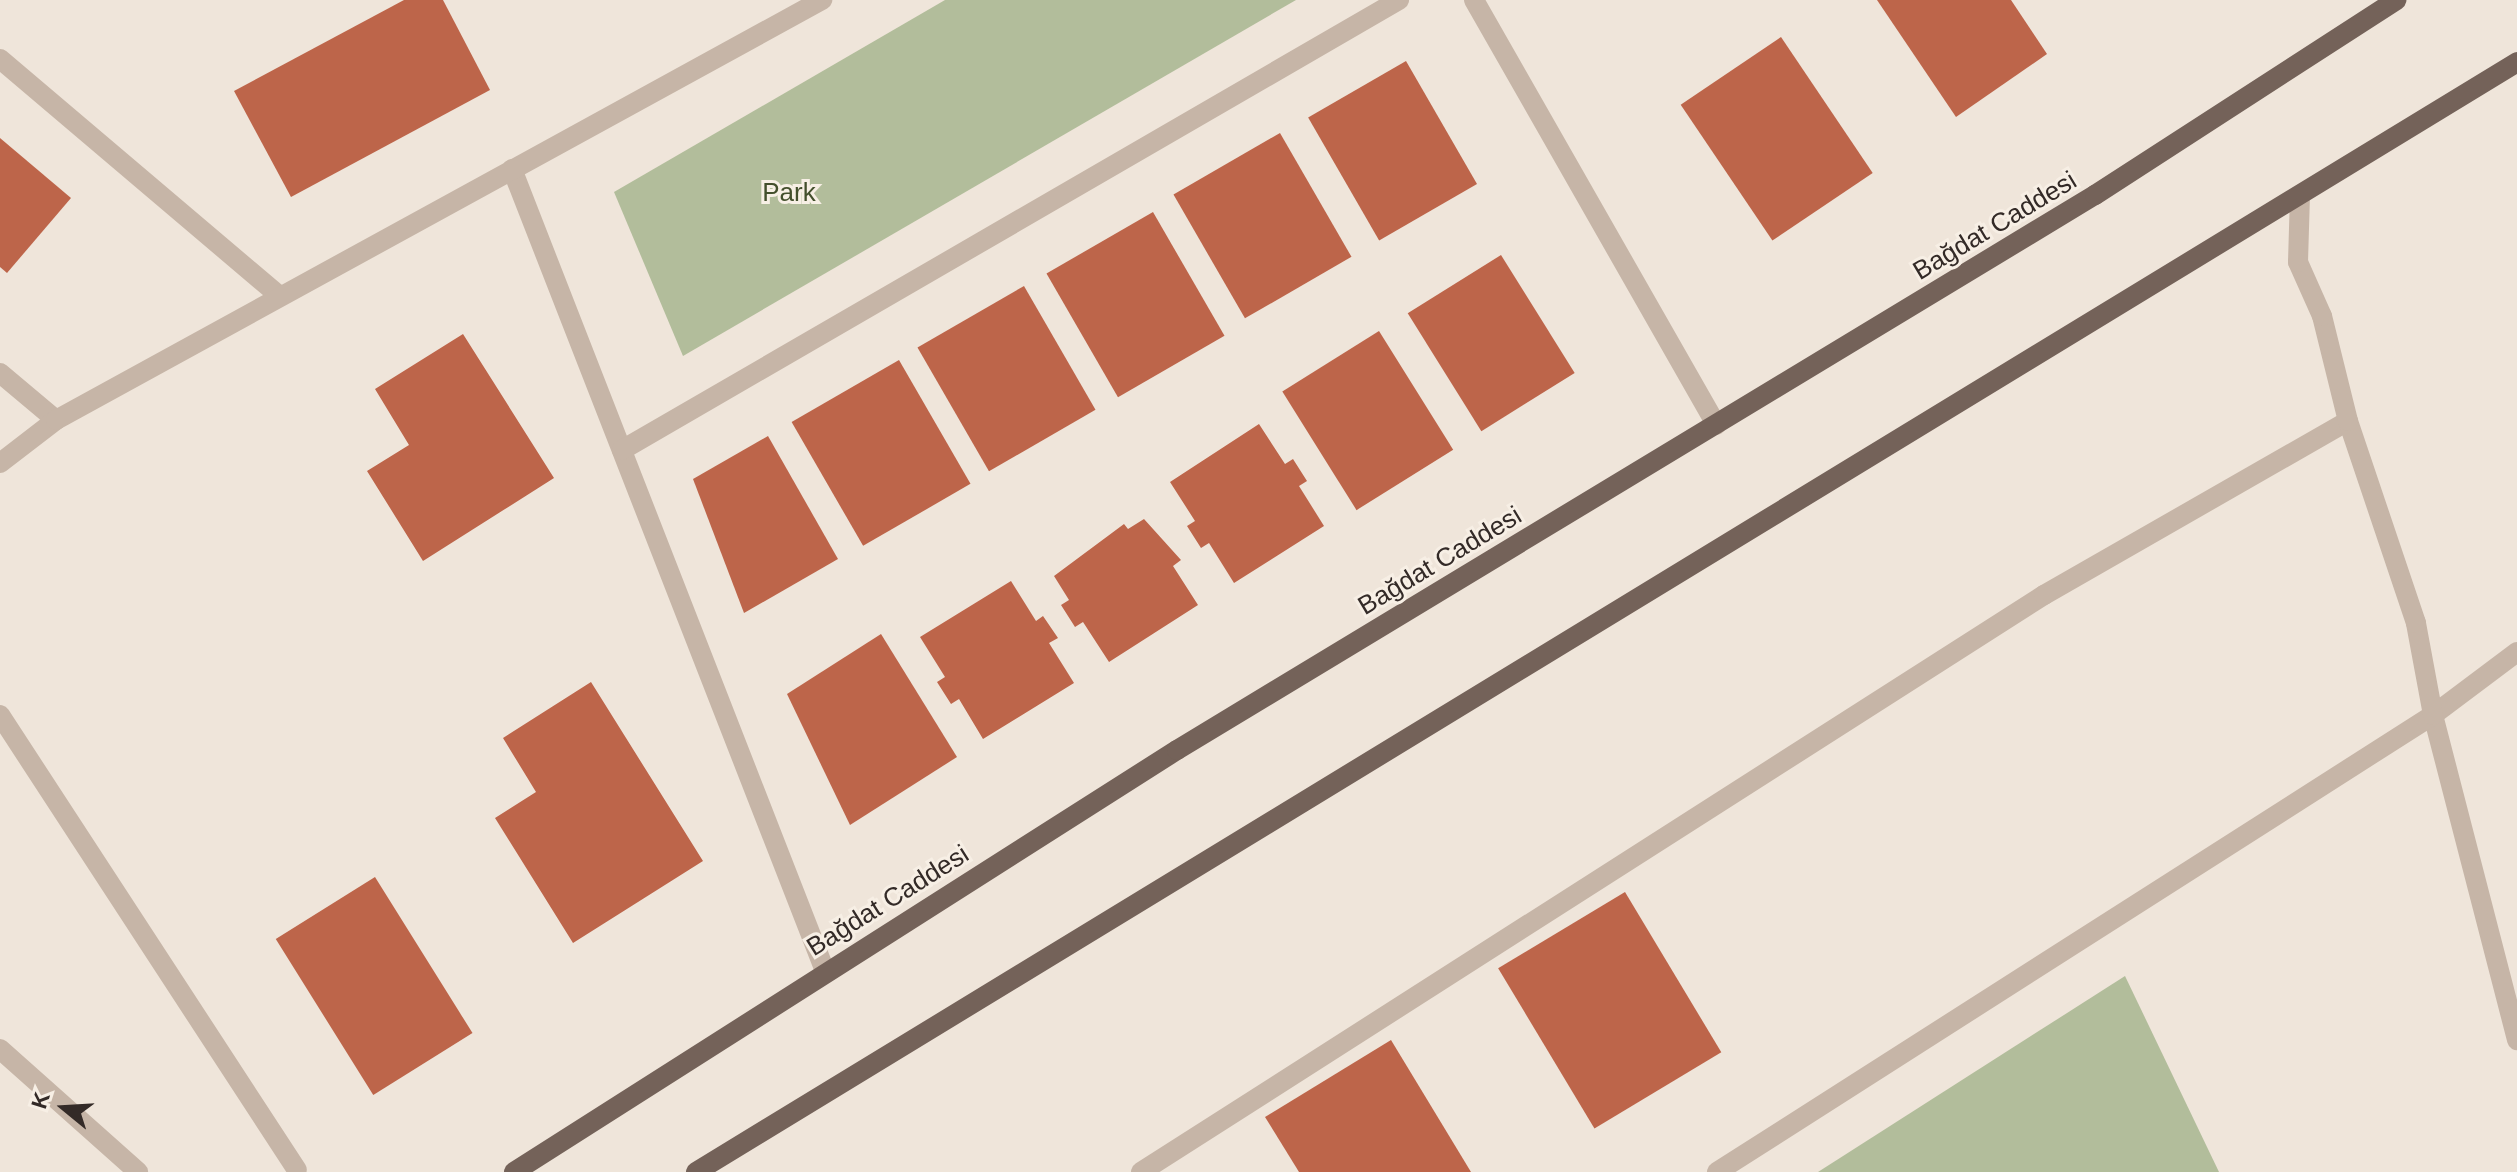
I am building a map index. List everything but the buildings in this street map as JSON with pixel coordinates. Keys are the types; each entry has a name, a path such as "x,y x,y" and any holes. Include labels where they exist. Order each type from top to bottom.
{"main road":[{"name":"Bağdat Caddesi","path":"514,1172 825,971 2095,195 2396,0"},
{"path":"696,1172 1518,664 2300,196 2517,62"}],"street":[{"path":"0,463 56,420 822,0"},
{"path":"622,450 1399,0"},
{"path":"1474,0 1716,425"},
{"path":"0,59 279,296"},
{"path":"512,169 825,971"},
{"path":"2300,196 2298,262 2322,316 2348,421 2416,623 2433,715 2517,1040"},
{"path":"0,373 56,420"},
{"path":"1141,1172 2044,595 2348,421"},
{"path":"1717,1172 2433,715 2517,652"},
{"path":"0,715 297,1170"},
{"path":"0,1049 138,1172"}],"green space":[{"name":"Park","path":"945,0 1296,0 683,356 614,192"},
{"path":"2125,976 2219,1172 1818,1172"}]}
